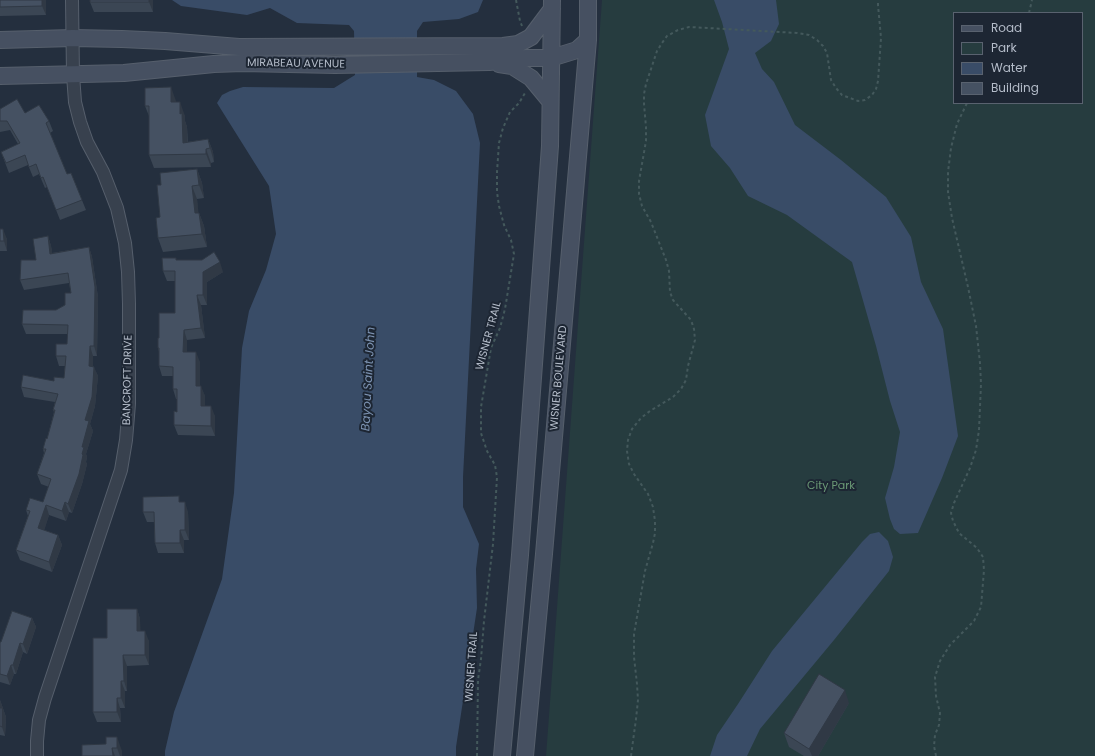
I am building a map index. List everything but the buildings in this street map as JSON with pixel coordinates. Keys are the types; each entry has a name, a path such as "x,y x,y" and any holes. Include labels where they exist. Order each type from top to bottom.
{"street":[{"name":"BANCROFT DRIVE","path":"37,756 36,741 44,698 121,470 126,440 129,404 129,298 125,243 117,208 102,172 87,142 75,102 73,75 72,0"},
{"name":"WISNER BOULEVARD","path":"525,756 544,554 588,40 588,0"},
{"path":"526,40 537,30 552,5"},
{"path":"502,756 522,531 549,153 552,5"},
{"name":"MIRABEAU AVENUE","path":"0,40 73,38 122,39 240,47 503,46 518,44 526,40"},
{"name":"MIRABEAU AVENUE","path":"0,76 124,73 243,63 335,65 490,62 527,58 551,58 577,50 588,40"},
{"path":"490,62 512,66 528,76 541,88 550,101"}],"path":[{"path":"516,0 520,21 526,34 526,40"},
{"path":"631,756 638,700 634,657 634,634 645,571 653,543 655,527 653,507 648,494 629,464 627,451 628,440 632,429 641,418 650,410 672,397 682,389 686,380 695,340 691,320 673,300 670,292 669,271 666,260 642,206 639,194 639,181 646,141 644,94 646,84 657,51 667,36 678,30 689,27 797,33 809,35 823,46 827,53 831,80 842,95 858,101 865,100 872,95 876,89 878,81 881,38 878,0"},
{"path":"1029,12 1032,0"},
{"name":"WISNER TRAIL","path":"477,756 478,680 493,544 497,476 495,465 487,451 481,432 480,406 491,348 500,328 505,309 514,254 511,240 504,225 497,192 499,143 503,128 510,112 519,103 526,91 529,84 528,76"},
{"path":"936,756 934,746 940,713 936,696 935,677 940,661 950,646 974,621 981,607 984,570 983,557 977,548 959,533 953,522 951,513 976,450 979,430 981,384 976,326 952,218 948,192 948,172 951,148 957,124 967,104"}],"green space":[{"name":"City Park","path":"602,0 1095,0 1095,756 546,756"}],"water":[{"name":"Bayou Saint John","path":"172,0 483,0 478,12 459,19 423,22 417,31 417,77 434,80 456,91 473,114 480,143 463,477 463,507 479,544 476,569 477,608 456,747 456,756 165,756 174,712 222,579 234,493 242,348 249,311 266,270 276,234 269,186 217,103 222,95 243,87 334,88 355,75 354,31 349,25 297,23 270,8 247,15 181,6"},
{"path":"714,0 776,0 779,24 771,41 755,53 762,69 774,82 795,125 886,197 911,237 921,282 943,329 958,436 942,478 918,533 900,534 894,529 890,519 885,498 894,467 900,432 890,401 852,262 787,215 748,196 730,168 711,146 705,115 729,49 722,22"},
{"path":"879,532 888,541 893,557 889,571 760,729 747,756 710,756 717,735 772,651 862,542 870,534"}]}
